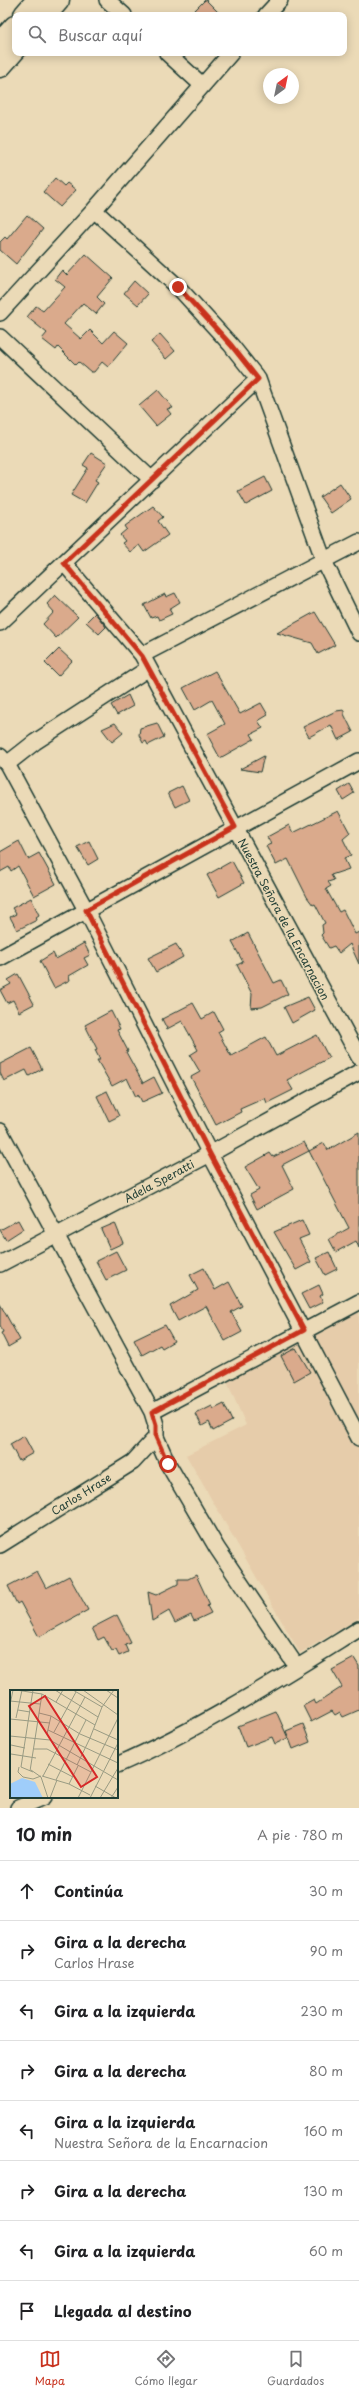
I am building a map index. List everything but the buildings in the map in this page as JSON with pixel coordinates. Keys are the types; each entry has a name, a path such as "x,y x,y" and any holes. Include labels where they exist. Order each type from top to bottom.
{"main road":[{"path":"28,12 38,0"},
{"path":"48,12 58,0"},
{"path":"0,44 12,30"},
{"path":"0,66 12,52"}],"street":[{"path":"107,0 121,12"},
{"path":"269,12 280,0"},
{"path":"169,56 202,85"},
{"path":"0,313 94,210 228,56"},
{"path":"94,210 178,287 231,345 258,379 324,561 359,633"},
{"path":"0,337 152,480"},
{"path":"0,623 258,379"},
{"path":"359,542 145,662 35,742 5,768 86,910 210,1154 304,1330 359,1438"},
{"name":"Nuestra Señora de la Encarnacion","path":"64,563 145,662 359,1057"},
{"path":"0,958 235,827 359,760"},
{"name":"Adela Speratti","path":"0,1264 58,1235 210,1154 359,1072"},
{"path":"0,1131 58,1235 152,1412 156,1425 156,1437 168,1464 217,1548 297,1667"},
{"path":"152,1412 359,1302"},
{"name":"Carlos Hrase","path":"0,1545 133,1462 156,1437"},
{"path":"118,1765 165,1744 218,1716 359,1629"},
{"path":"18,1808 42,1798"}],"shaded area":[{"path":"359,1306 359,1618 300,1653 186,1455 246,1425 224,1375"}],"route":[{"path":"168,1464 156,1437 156,1425 152,1412 304,1330 210,1154 86,910 235,827 142,656 64,563 258,379 231,345 178,287"}]}
